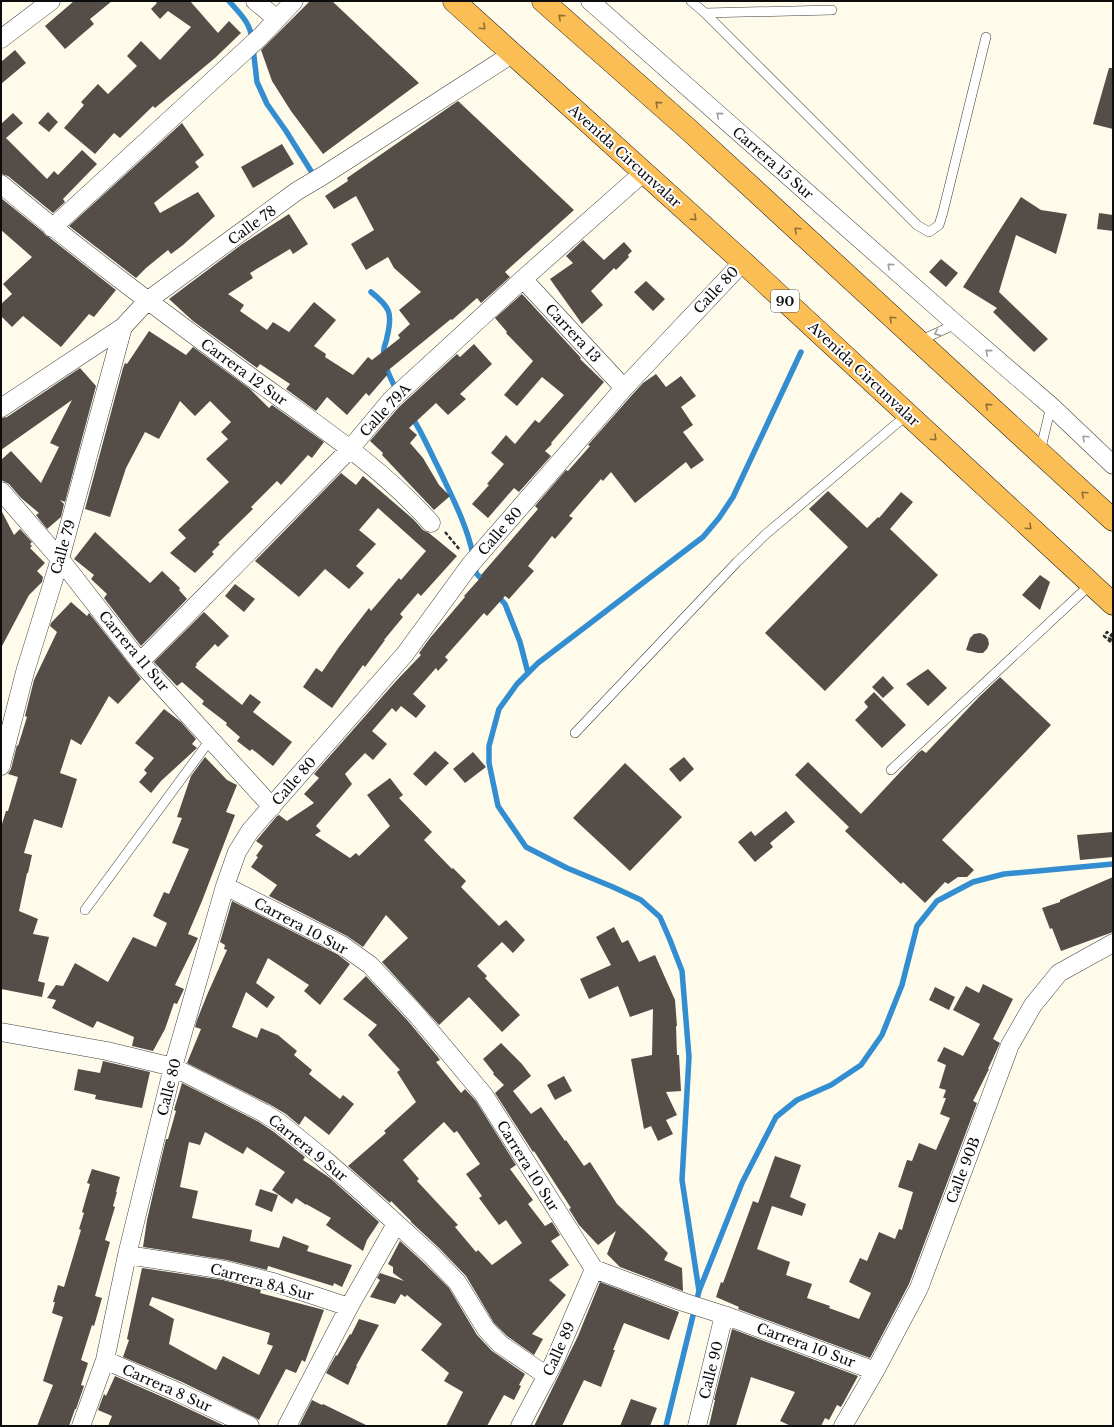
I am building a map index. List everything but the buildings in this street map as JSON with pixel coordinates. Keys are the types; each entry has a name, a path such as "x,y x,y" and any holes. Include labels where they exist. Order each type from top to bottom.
{"highway":[{"name":"Avenida Circunvalar","path":"454,1 743,262 1113,604"},
{"path":"543,1 688,130 917,342 1113,520"}],"street":[{"path":"1,39 51,1"},
{"path":"255,1 278,19"},
{"path":"52,228 278,19 294,1"},
{"name":"Carrera 15 Sur","path":"590,1 956,324 1112,457"},
{"name":"Calle 78","path":"1,408 123,327 147,301 297,191 324,176 512,54"},
{"name":"Calle 79A","path":"140,662 350,449 397,394 523,279 644,172"},
{"name":"Carrera 12 Sur","path":"1,184 52,228 147,301 350,449 415,504 432,523"},
{"name":"Calle 80","path":"81,1426 105,1360 127,1255 173,1068 225,886 237,852 250,832 405,654 475,560 624,388 743,262"},
{"name":"Carrera 13","path":"523,279 624,388"},
{"name":"Calle 79","path":"1,766 25,672 60,559 123,327"},
{"name":"Carrera 11 Sur","path":"1,491 60,559 140,662 272,807"},
{"name":"Carrera 10 Sur","path":"225,886 342,945 370,965 416,1014 484,1095 594,1269 875,1371"},
{"name":"Calle 90B","path":"843,1426 875,1371 919,1288 1010,1045 1033,1005 1059,973 1113,943"},
{"name":"Carrera 9 Sur","path":"1,1032 107,1051 173,1068 248,1104 280,1123 339,1172 431,1255 457,1282 486,1329 500,1344 547,1376"},
{"path":"287,1426 349,1307 396,1224"},
{"name":"Carrera 8A Sur","path":"127,1255 225,1270 273,1282 349,1307"},
{"name":"Calle 89","path":"520,1426 554,1362 594,1269"},
{"name":"Calle 90","path":"697,1426 717,1313"},
{"name":"Carrera 8 Sur","path":"105,1360 250,1426"}],"lane":[{"path":"691,1 705,13 917,225 929,232 939,225 943,212 986,37"},
{"path":"705,13 832,10"},
{"path":"917,342 956,324"},
{"path":"1040,453 1051,406"},
{"path":"575,734 737,562 766,534 908,414"},
{"path":"891,770 1091,584"},
{"path":"85,910 210,740"}],"path":[{"path":"432,523 446,533 475,560"},
{"path":"1113,637 1107,632 1104,636 1113,643"},
{"path":"1113,633 1109,638 1113,643"}],"waterway":[{"path":"229,1 247,23 252,39"},
{"path":"253,48 257,82 267,104 311,171"},
{"path":"371,292 386,307 390,316 384,348 384,360 397,391"},
{"path":"699,1291 682,1180 689,1057 682,971 660,917 641,900 567,868 526,847 498,806 489,763 489,746 499,709 517,684 538,663 703,537 719,518 733,497 801,352"},
{"path":"412,417 420,430 459,511 473,555"},
{"path":"475,565 476,573 485,583"},
{"path":"497,595 505,604 520,642 528,673"},
{"path":"666,1426 699,1291 742,1183 776,1117 797,1100 831,1085 861,1065 882,1035 902,985 917,926 937,901 973,882 1004,874 1113,864"}]}
